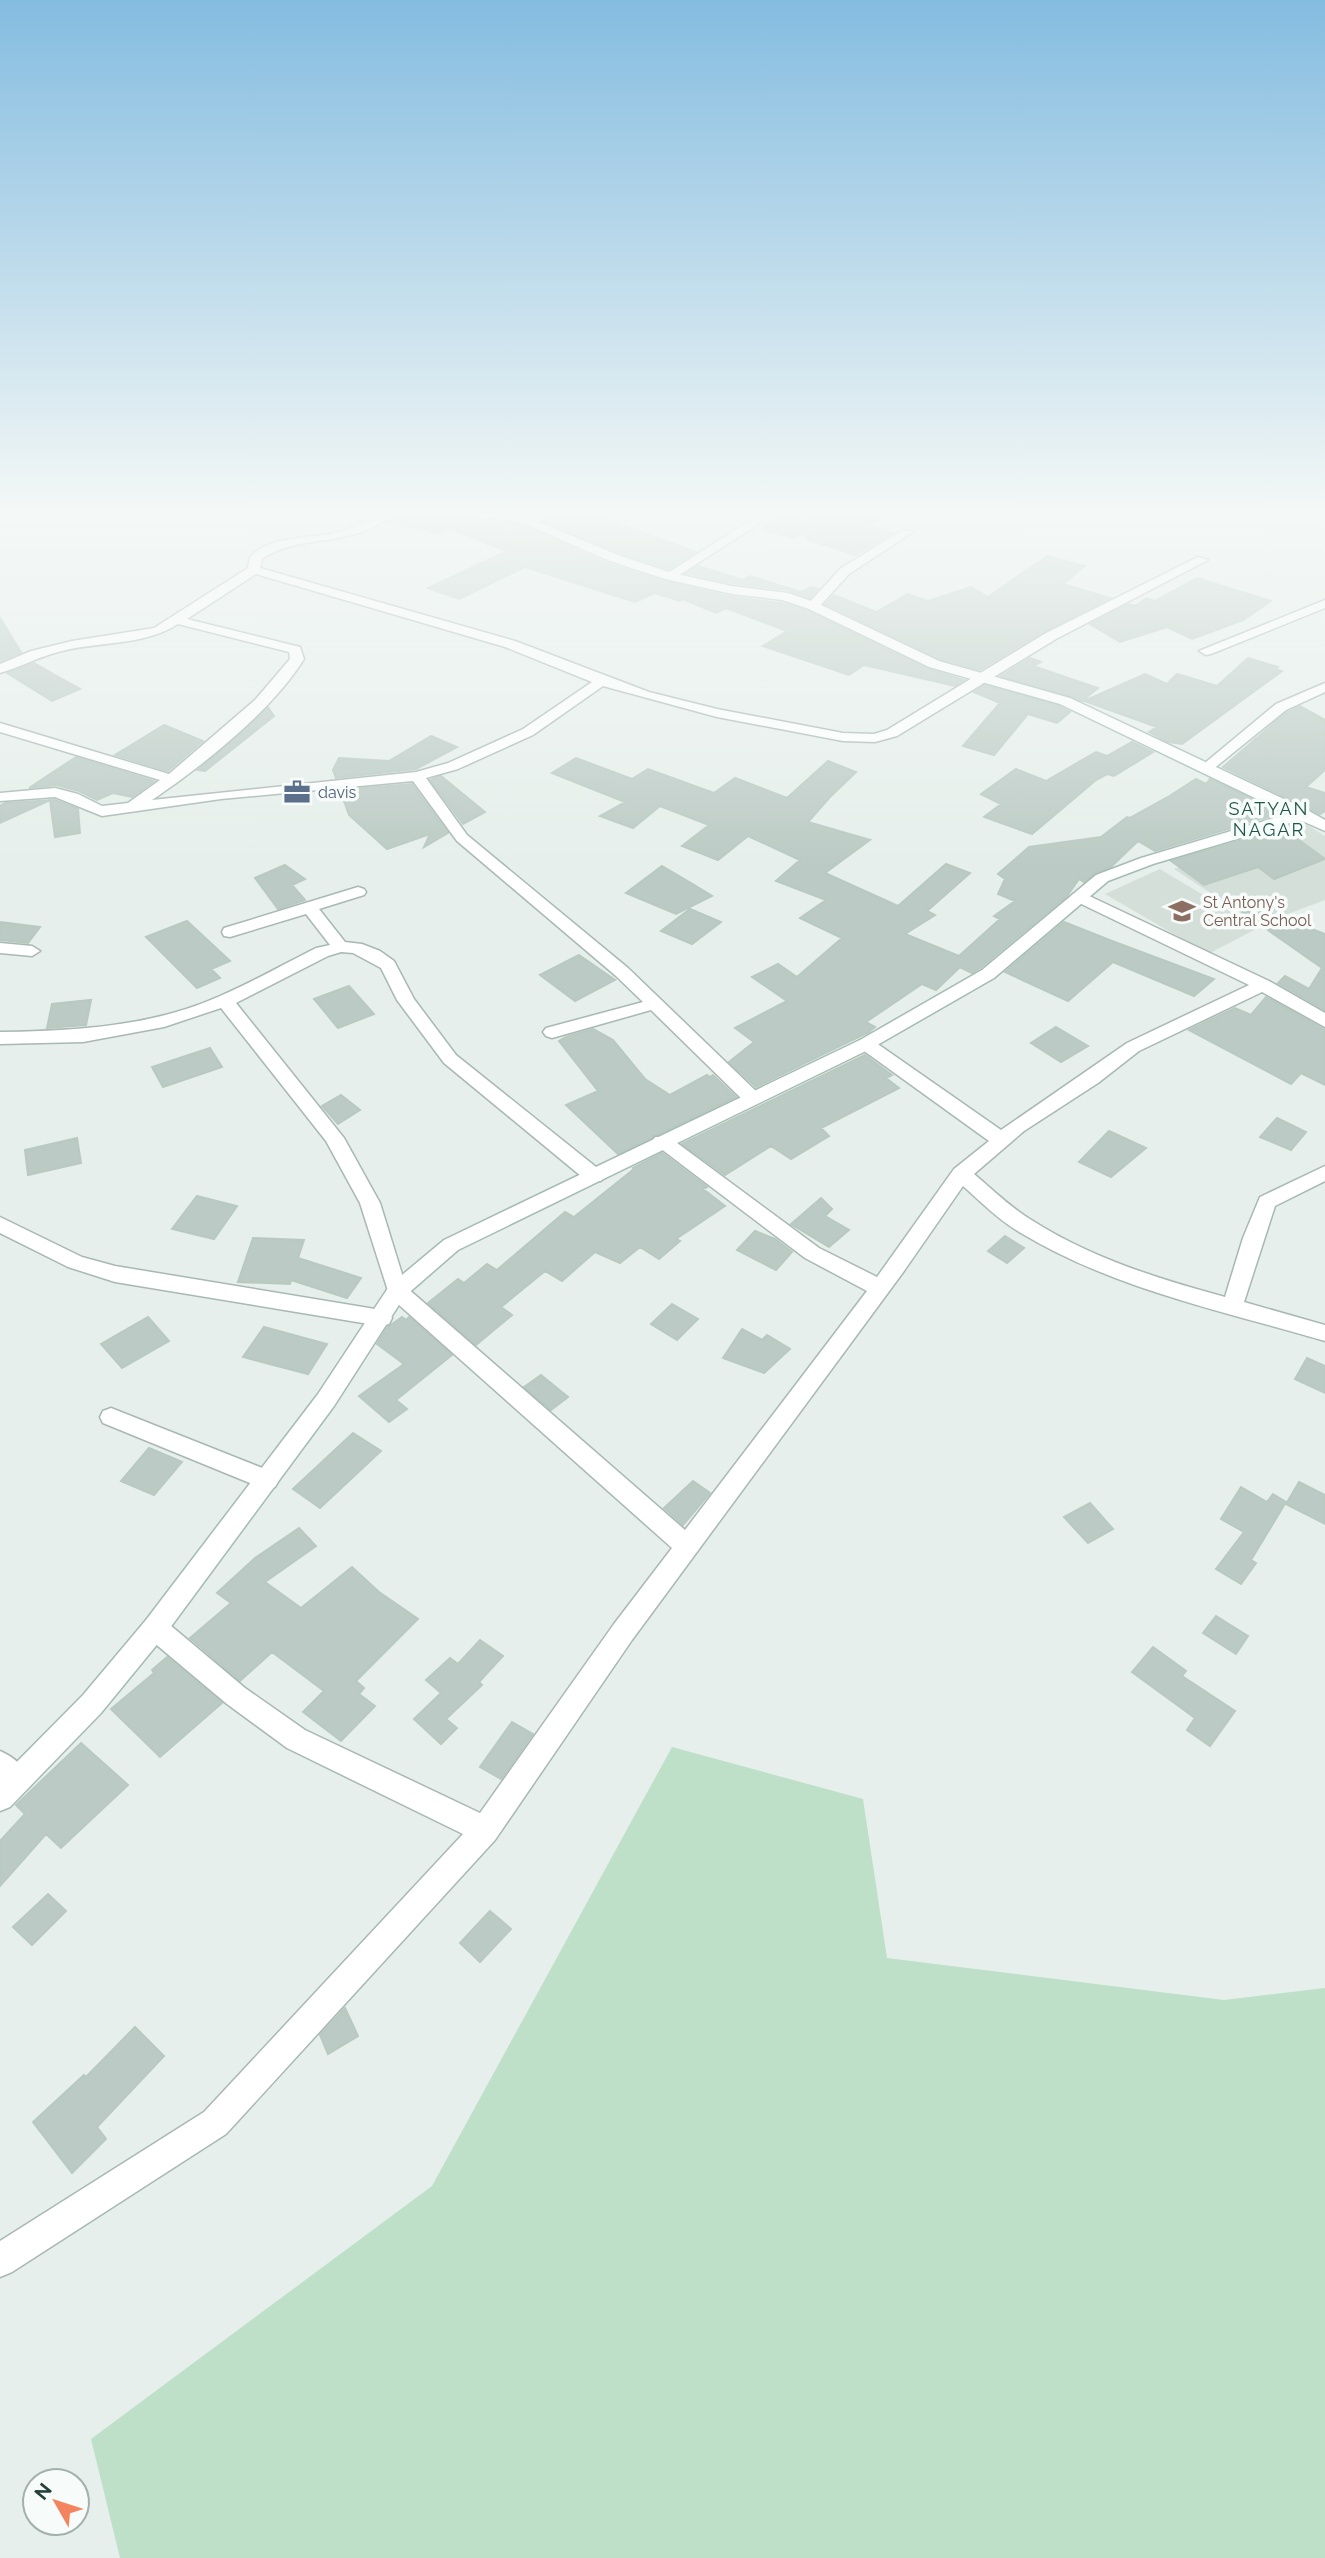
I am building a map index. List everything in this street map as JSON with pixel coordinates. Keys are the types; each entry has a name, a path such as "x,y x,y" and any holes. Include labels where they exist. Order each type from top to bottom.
{"street":[{"path":"0,668 45,649 68,643 147,635 160,628"},
{"path":"130,807 174,780 215,747 278,687 297,659 295,650 213,628"},
{"path":"456,628 510,644 602,681 717,713 843,737 875,738 892,733 979,677 1066,628"},
{"path":"860,628 934,664 1065,701 1325,826"},
{"path":"1206,651 1263,628"},
{"path":"0,797 55,791 75,797 89,810 102,811 417,776 453,766 528,732 602,681"},
{"path":"1207,768 1281,707 1321,692"},
{"path":"0,727 174,780"},
{"path":"417,776 462,838 622,972 752,1098"},
{"path":"6,1781 92,1704 155,1628 267,1480 326,1400 397,1291 451,1245 866,1044 988,974 1102,878 1147,861 1304,814"},
{"path":"230,932 358,892"},
{"path":"1079,897 1264,985 1325,1021"},
{"path":"310,908 340,947"},
{"path":"0,1038 83,1036 164,1021 225,1001 323,952 340,947 356,948 374,955 388,965 406,1000 450,1059 594,1176"},
{"path":"0,948 32,951"},
{"path":"0,2260 215,2123 485,1830 623,1632 880,1288 961,1174 1017,1126 1091,1079 1133,1047 1264,985"},
{"path":"225,1001 334,1138 370,1203 397,1291 687,1546"},
{"path":"552,1032 654,1004"},
{"path":"866,1044 1002,1140"},
{"path":"662,1142 812,1253 880,1288"},
{"path":"1232,1307 1252,1238 1267,1202 1325,1173"},
{"path":"961,1174 1026,1226 1066,1248 1146,1282 1325,1334"},
{"path":"0,1224 75,1262 115,1274 381,1318"},
{"path":"111,1417 267,1480"},
{"path":"155,1628 236,1696 296,1739 485,1830"}],"shaded area":[{"path":"1306,824 1325,836 1325,900 1259,925 1174,869"},
{"name":"St Antony's Central School","path":"1160,869 1258,928 1208,954 1105,894"}],"green space":[{"path":"672,1747 863,1799 887,1958 1224,2000 1325,1988 1325,2558 120,2558 91,2439 432,2186"}],"building":[{"path":"0,628 6,628 21,652 0,661"},
{"path":"780,628 844,628 928,669 964,680 955,686 864,665 849,675 763,646 787,631"},
{"path":"876,628 1050,628 980,670 940,659"},
{"path":"1097,628 1163,628 1120,642"},
{"path":"1170,628 1221,628 1192,639"},
{"path":"1030,658 1041,662 1033,666 1098,688 1082,701 1001,676"},
{"path":"1248,658 1278,667 1276,669 1282,671 1182,744 1168,742 1149,732 1157,727 1084,701 1145,674 1167,684 1177,674 1217,686"},
{"path":"34,663 80,689 52,701 7,673"},
{"path":"985,685 1059,706 1070,712 1057,723 1028,714 994,755 963,746 1000,703 974,692"},
{"path":"1300,706 1325,720 1325,770 1306,787 1325,793 1325,811 1320,814 1223,767 1287,712"},
{"path":"268,707 274,716 205,771 198,770"},
{"path":"164,725 203,741 168,771 115,755"},
{"path":"431,736 457,747 416,769 336,778 333,770 339,758 389,761"},
{"path":"1132,742 1153,752 1114,776 1107,774 1096,780 1032,834 984,817 1001,804 981,794 1016,769 1046,781 1096,752 1107,756"},
{"path":"76,757 154,781 132,797 113,793 97,800 79,791 56,785 29,788"},
{"path":"576,758 632,779 648,769 714,793 735,778 787,798 828,761 856,772 808,822 870,840 825,873 898,906 946,864 970,873 927,911 935,915 905,934 959,956 1000,919 994,916 1015,901 998,894 1005,879 998,874 1029,847 1101,837 1127,817 1130,818 1196,779 1206,784 1210,779 1281,813 1155,851 1138,841 1111,867 1095,873 1084,882 1079,879 1067,896 980,968 972,973 960,967 936,990 922,984 866,1022 875,1027 869,1032 756,1087 729,1062 754,1042 735,1028 787,1001 752,977 778,964 797,977 842,938 800,918 826,900 776,881 800,860 748,836 718,860 682,846 709,825 660,806 633,828 600,816 625,802 552,773"},
{"path":"441,776 485,812 463,824 430,780"},
{"path":"412,784 448,833 424,847 430,834 387,849 349,815 340,790"},
{"path":"49,800 0,823 0,806 5,803"},
{"path":"50,800 78,809 80,833 55,837"},
{"path":"1302,824 1288,832 1325,859 1274,879 1258,867 1204,885 1171,861"},
{"path":"285,865 305,879 292,885 305,900 278,909 255,878"},
{"path":"662,866 712,896 676,914 626,893"},
{"path":"1242,902 1325,934 1325,1010 1278,983 1285,976 1309,989 1322,968 1238,909"},
{"path":"690,909 721,922 692,944 661,931"},
{"path":"187,921 230,961 211,969 220,978 197,988 146,937"},
{"path":"0,922 40,927 28,943 0,940"},
{"path":"1064,922 1214,979 1194,996 1113,962 1068,1001 1005,972"},
{"path":"579,955 615,980 575,1001 540,975"},
{"path":"349,986 374,1014 338,1028 314,999"},
{"path":"1266,997 1325,1030 1325,1085 1301,1073 1291,1084 1189,1030 1235,1008 1251,1015"},
{"path":"91,1000 86,1025 47,1028 52,1004"},
{"path":"1056,1027 1088,1046 1061,1062 1031,1043"},
{"path":"593,1029 613,1040 645,1079 670,1095 707,1075 713,1075 736,1097 618,1154 566,1105 598,1091 559,1041"},
{"path":"210,1048 222,1067 163,1087 152,1067"},
{"path":"865,1055 892,1075 886,1078 899,1088 821,1128 829,1136 791,1159 771,1146 725,1175 682,1144"},
{"path":"341,1095 360,1110 338,1124 322,1106"},
{"path":"1277,1118 1306,1132 1291,1150 1260,1137"},
{"path":"1109,1131 1146,1148 1111,1177 1079,1162"},
{"path":"77,1138 81,1163 28,1175 25,1150"},
{"path":"662,1153 707,1187 703,1189 725,1206 676,1239 680,1241 659,1259 640,1247 620,1263 595,1252 562,1281 545,1271 501,1307 512,1315 476,1345 428,1303 458,1279 464,1283 487,1264 497,1270 565,1212 574,1217 633,1168"},
{"path":"197,1196 237,1206 214,1239 172,1229"},
{"path":"821,1198 832,1209 825,1216 849,1230 829,1247 791,1224"},
{"path":"755,1231 775,1239 792,1252 776,1270 737,1250"},
{"path":"1005,1236 1024,1248 1007,1263 988,1251"},
{"path":"253,1238 304,1240 298,1258 361,1278 347,1298 291,1280 290,1284 238,1282"},
{"path":"672,1304 698,1319 677,1340 651,1324"},
{"path":"148,1317 169,1341 122,1368 101,1344"},
{"path":"402,1317 406,1320 409,1317 452,1355 396,1400 407,1409 389,1422 359,1396 404,1364 377,1344 387,1328"},
{"path":"264,1327 327,1344 308,1374 243,1357"},
{"path":"742,1329 762,1340 767,1335 790,1349 764,1373 723,1358"},
{"path":"1307,1358 1325,1366 1325,1393 1295,1379"},
{"path":"541,1375 568,1397 551,1410 524,1387"},
{"path":"353,1433 381,1451 320,1508 293,1489"},
{"path":"149,1448 182,1462 154,1495 121,1481"},
{"path":"693,1481 710,1493 683,1525 664,1508"},
{"path":"1299,1482 1325,1495 1325,1524 1286,1504"},
{"path":"1241,1487 1267,1502 1273,1494 1286,1502 1251,1560 1256,1563 1241,1584 1216,1569 1244,1532 1221,1519"},
{"path":"1090,1503 1113,1529 1088,1543 1064,1517"},
{"path":"299,1528 316,1546 265,1582 301,1608 352,1567 379,1592 418,1619 356,1681 364,1688 359,1694 375,1706 341,1741 303,1712 324,1691 272,1652 240,1681 190,1638 231,1603 217,1593 255,1558"},
{"path":"1216,1616 1248,1636 1236,1654 1203,1633"},
{"path":"480,1640 503,1656 479,1682 482,1685 446,1719 457,1728 441,1744 414,1719 441,1693 426,1680 450,1658 458,1664"},
{"path":"1153,1647 1186,1671 1182,1676 1235,1711 1210,1746 1187,1730 1195,1718 1132,1672"},
{"path":"167,1657 222,1703 160,1757 111,1709 154,1673 152,1670"},
{"path":"512,1722 533,1734 501,1779 480,1767"},
{"path":"81,1743 128,1785 61,1848 46,1834 0,1886 0,1841 25,1814 16,1805"},
{"path":"48,1894 66,1911 32,1945 13,1927"},
{"path":"490,1911 511,1929 480,1962 460,1943"},
{"path":"345,2008 358,2036 328,2054 320,2035"},
{"path":"135,2027 164,2056 97,2127 106,2139 72,2173 33,2122 84,2075 86,2077"}],"place":[{"name":"davis","path":"297,792"},
{"name":"St Antony's Central School","path":"1182,911"}],"district":[{"name":"SATYAN NAGAR","path":"1269,819"}]}
